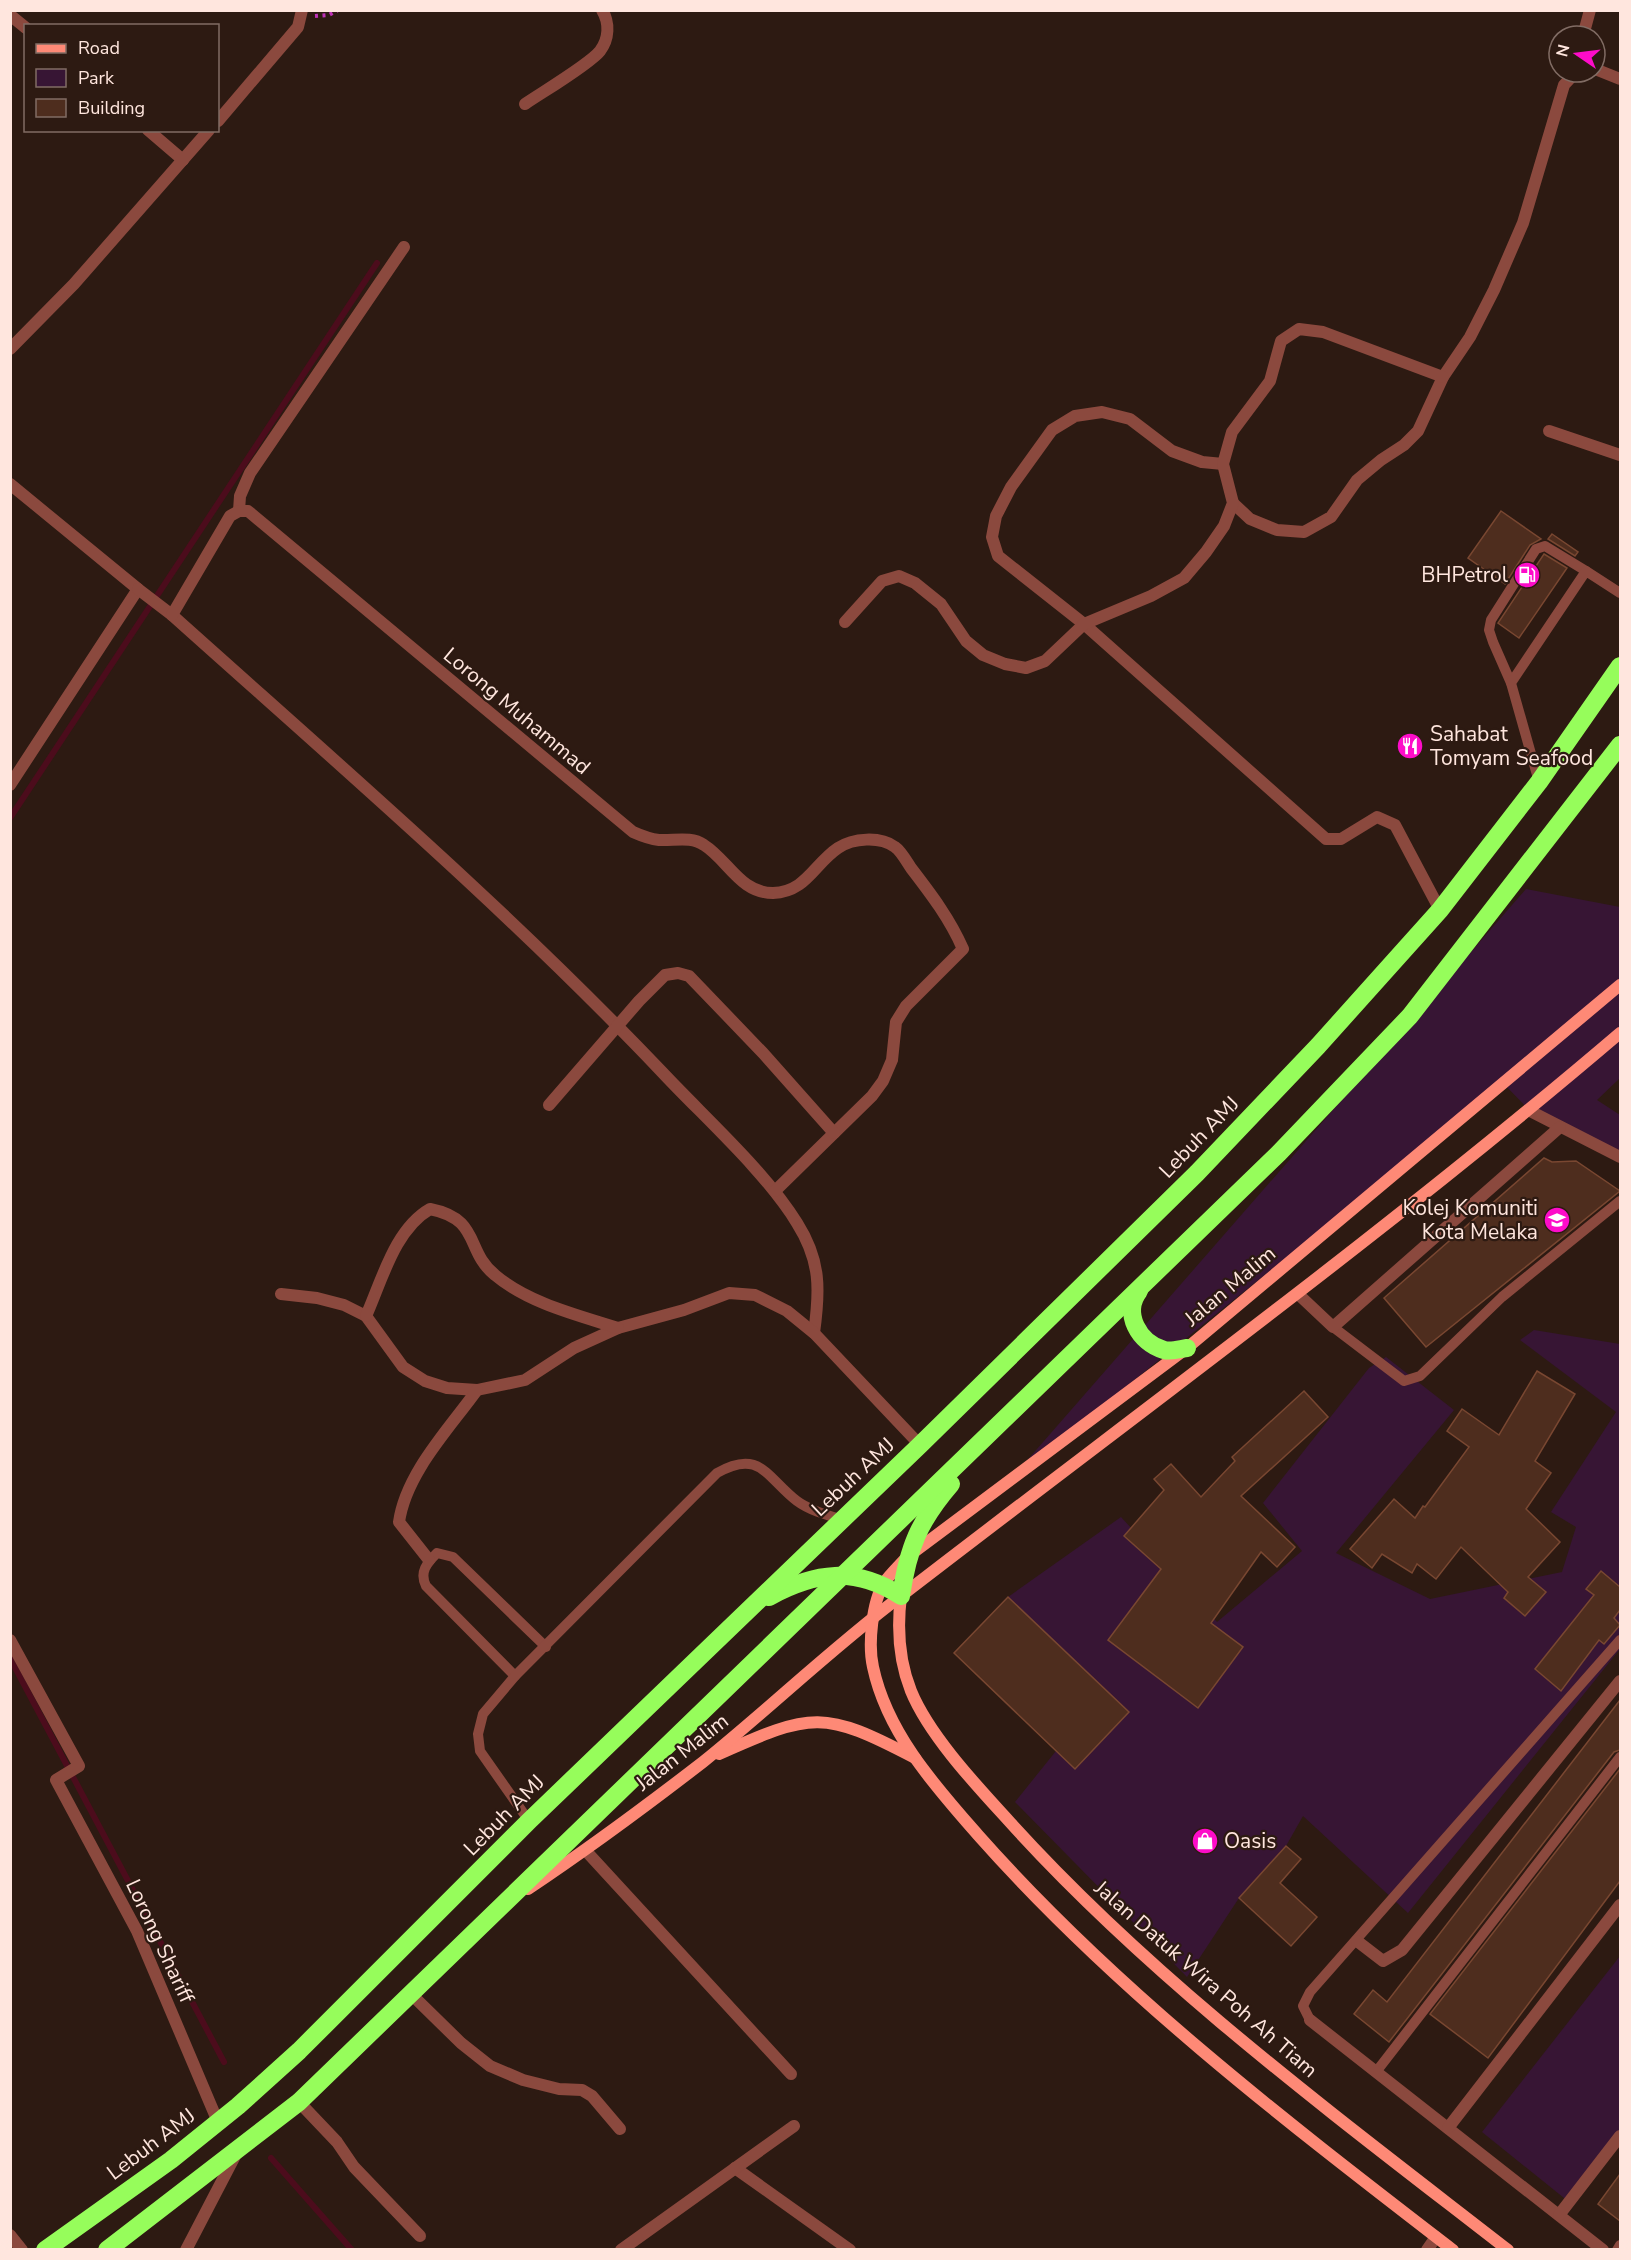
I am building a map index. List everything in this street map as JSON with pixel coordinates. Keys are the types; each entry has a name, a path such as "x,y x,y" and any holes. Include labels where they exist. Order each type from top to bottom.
{"highway":[{"name":"Lebuh AMJ","path":"45,2250 218,2122 299,2051 529,1821 920,1445 1197,1173 1318,1046 1440,910 1539,782 1620,666"},
{"path":"107,2250 299,2102 1280,1153 1410,1016 1620,745"},
{"path":"1147,1280 1136,1295 1132,1311 1136,1328 1148,1343 1166,1351 1187,1348"},
{"path":"747,1610 792,1585 843,1574 883,1584 901,1596 906,1558 926,1516 940,1496 1025,1399"}],"main road":[{"name":"Jalan Malim","path":"873,1617 883,1584 906,1558 1187,1348 1620,985"},
{"name":"Jalan Malim","path":"505,1904 586,1851 705,1760 873,1617 1298,1294 1530,1111 1620,1033"},
{"name":"Jalan Datuk Wira Poh Ah Tiam","path":"901,1596 898,1617 903,1668 924,1716 974,1783 1049,1866 1144,1956 1340,2119 1508,2250"},
{"path":"873,1617 870,1640 872,1665 887,1710 916,1758 946,1799 1026,1889 1114,1974 1315,2143 1453,2250"},
{"path":"705,1760 774,1729 807,1721 827,1721 850,1726 916,1758"}],"street":[{"path":"525,104 599,52 606,38 607,19 602,10"},
{"path":"219,120 298,27 302,12"},
{"path":"10,15 24,26"},
{"path":"1443,377 1323,332 1299,329 1281,341 1270,381 1232,432 1223,464 1233,503 1250,519 1277,530 1304,532 1331,517 1357,480 1404,445 1418,431 1443,377 1470,337 1523,223 1565,84"},
{"path":"150,132 183,160"},
{"path":"10,349 74,284 207,132"},
{"path":"169,613 230,516 239,511 240,496 250,473 404,247"},
{"path":"1223,464 1202,462 1172,451 1130,419 1102,412 1075,416 1052,430 1011,487 996,516 992,537 998,556 1084,624 1326,839 1341,839 1377,817 1395,825 1440,910"},
{"path":"1549,431 1620,455"},
{"path":"10,484 169,613 399,818 617,1026 775,1191 798,1224 819,1276 814,1333"},
{"path":"845,622 882,580 899,576 915,583 941,604 966,640 983,655 1005,664 1026,668 1046,661 1084,624 1150,596 1184,578 1224,526 1233,503"},
{"name":"Lorong Muhammad","path":"239,511 248,512 633,832 660,840 687,839 701,843 713,851 733,875 751,887 769,893 785,892 802,884 837,848 852,841 866,840 895,847 951,922 963,949 906,1006 896,1022 892,1060 883,1081 872,1096 834,1133"},
{"path":"10,785 143,592"},
{"path":"549,1105 617,1026 665,975 678,973 689,976 763,1053 834,1133 775,1191"},
{"path":"1530,1111 1620,1157"},
{"path":"1298,1294 1333,1327 1560,1127"},
{"path":"366,1316 403,1235 416,1217 430,1209 447,1212 462,1223 492,1274 511,1287 618,1328"},
{"path":"281,1294 317,1298 344,1305 366,1316 403,1367 425,1381 447,1388 477,1390 525,1380 574,1348 618,1328 684,1310 729,1293 755,1295 787,1311 814,1333 920,1445"},
{"path":"429,1560 399,1522 401,1506 423,1466 477,1390"},
{"name":"Lorong Shariff","path":"10,1640 79,1766 56,1780 137,1931 218,2122"},
{"path":"1357,1941 1383,1961 1393,1958 1402,1950 1620,1681"},
{"path":"586,1851 791,2074"},
{"path":"1448,2128 1620,1905"},
{"path":"411,1994 461,2043 490,2066 524,2080 559,2089 582,2090 592,2096 620,2129"},
{"path":"1310,2020 1603,2250"},
{"path":"299,2102 337,2142 354,2167 420,2236"},
{"path":"621,2250 794,2126"},
{"path":"1559,2215 1620,2136"},
{"path":"186,2250 193,2232 241,2145"},
{"path":"735,2168 835,2245 850,2250"},
{"path":"10,2235 22,2250"},
{"path":"1427,2250 1436,2237"}],"lane":[{"path":"1539,782 1511,682 1489,630 1491,620 1536,549 1545,546 1620,593"},
{"path":"1511,682 1586,571"},
{"path":"1333,1327 1404,1381 1420,1376 1502,1297 1620,1201"},
{"path":"529,1821 480,1751 478,1734 483,1714 515,1676 717,1473 730,1466 744,1463 759,1466 770,1472 797,1501 840,1520"},
{"path":"515,1676 426,1586 423,1571 429,1560 437,1553 453,1557 546,1647"},
{"path":"1310,2020 1303,2006 1310,1992 1620,1640"},
{"path":"1376,2072 1620,1757"},
{"path":"1617,2250 1620,2245"}],"path":[{"path":"302,12 329,15 338,10"}],"green space":[{"path":"1526,889 1620,907 1620,1078 1597,1100 1620,1115 1620,1155 1530,1111 1503,1083 1009,1481"},
{"path":"1534,1330 1620,1344 1620,1649 1408,1913 1303,1816 1286,1846 1239,1898 1187,1977 1015,1802 1105,1690 1008,1597 1121,1517 1217,1622 1302,1551 1263,1503 1369,1368 1386,1357 1454,1410 1336,1553 1430,1599 1562,1572 1576,1527 1551,1512 1616,1412 1520,1340"},
{"path":"1620,1956 1620,2136 1569,2202 1482,2132"}],"building":[{"path":"1501,511 1541,539 1530,545 1505,584 1468,558"},
{"path":"1552,534 1578,552 1575,556 1548,539"},
{"path":"1544,554 1567,568 1519,638 1498,623"},
{"path":"1544,1158 1552,1162 1576,1161 1620,1191 1426,1347 1384,1298"},
{"path":"1537,1371 1575,1394 1535,1461 1551,1473 1526,1509 1560,1542 1528,1577 1546,1592 1525,1616 1504,1598 1508,1592 1461,1547 1436,1579 1417,1564 1412,1573 1382,1554 1372,1568 1350,1549 1394,1499 1415,1518 1423,1506 1425,1507 1469,1447 1447,1431 1462,1409 1499,1435"},
{"path":"1304,1391 1328,1417 1241,1496 1295,1547 1277,1567 1261,1552 1211,1623 1243,1647 1198,1708 1108,1640 1161,1569 1124,1536 1164,1490 1154,1479 1171,1464 1201,1497 1235,1461 1232,1457"},
{"path":"1601,1571 1620,1587 1620,1610 1614,1618 1620,1625 1604,1644 1599,1640 1561,1691 1535,1669 1594,1595 1586,1589"},
{"path":"1008,1597 1129,1712 1075,1769 954,1653"},
{"path":"1620,1700 1620,1750 1614,1752 1389,2042 1354,2014 1373,1990 1387,2002"},
{"path":"1620,1769 1620,1881 1488,2058 1430,2014"},
{"path":"1286,1846 1301,1859 1280,1883 1317,1917 1291,1946 1239,1898"},
{"path":"1620,2174 1620,2221 1598,2204"}],"waterway":[{"path":"10,818 377,263"},
{"path":"10,1658 224,2062"},
{"path":"271,2158 352,2250"}],"place":[{"name":"BHPetrol","path":"1527,575"},
{"name":"Sahabat Tomyam Seafood","path":"1410,746"},
{"name":"Kolej Komuniti Kota Melaka","path":"1557,1220"},
{"name":"Oasis","path":"1205,1841"}]}
